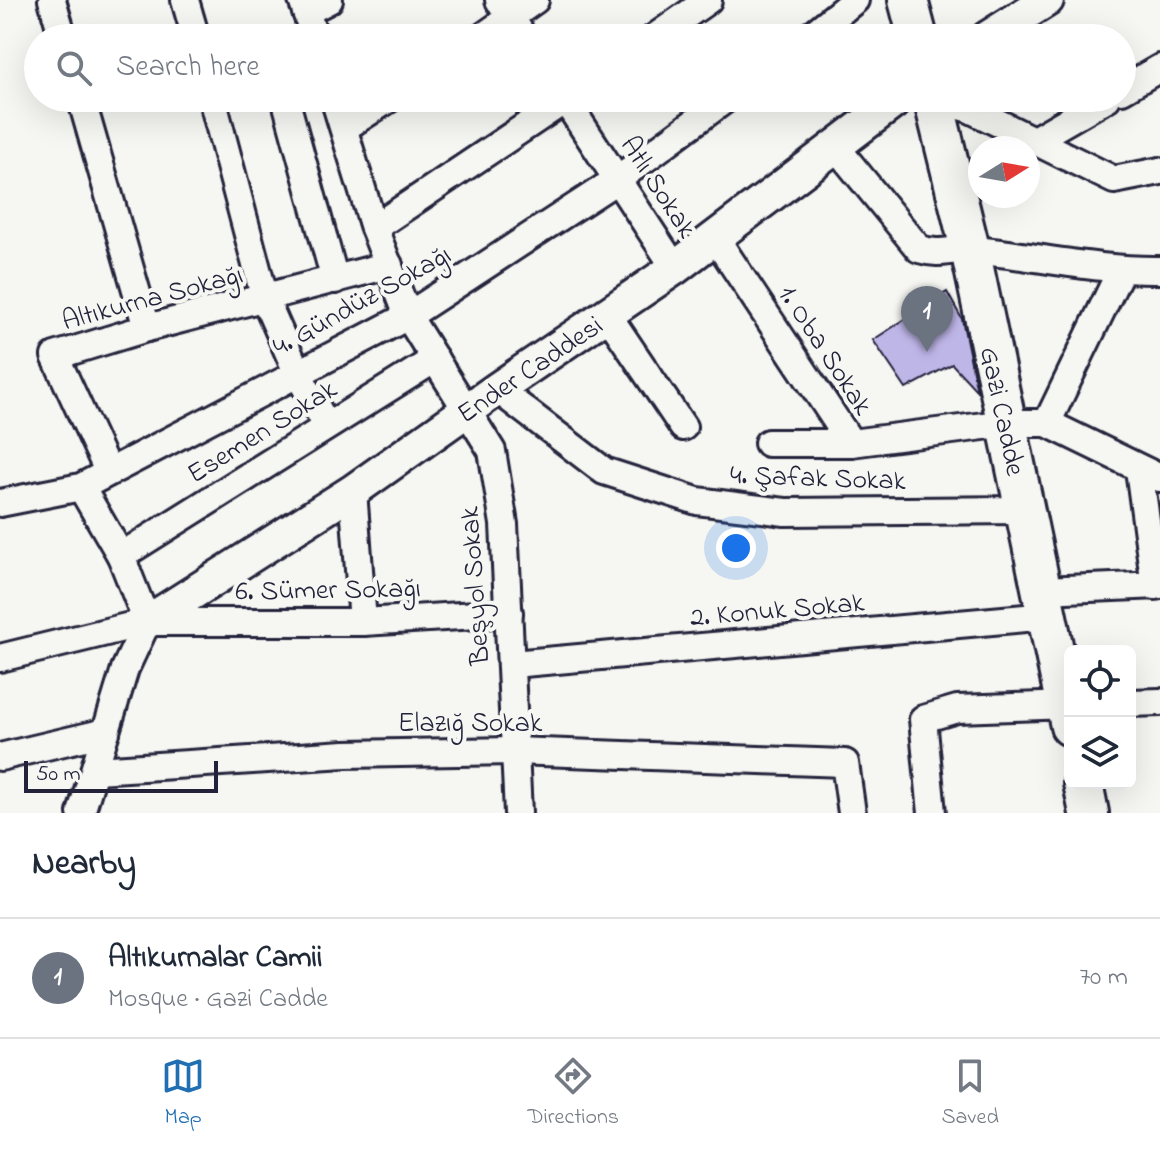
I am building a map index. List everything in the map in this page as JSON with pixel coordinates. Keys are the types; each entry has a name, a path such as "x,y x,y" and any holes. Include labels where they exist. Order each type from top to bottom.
{"main road":[{"path":"908,0 914,24"},
{"name":"Gazi Cadde","path":"936,112 970,249 1064,688"},
{"path":"1084,789 1089,813"}],"street":[{"path":"52,0 59,24"},
{"path":"185,0 192,24"},
{"path":"511,19 535,0"},
{"path":"674,24 708,0"},
{"path":"825,24 855,0"},
{"path":"1009,24 1047,0"},
{"path":"312,4 314,24"},
{"path":"1136,82 1160,68"},
{"path":"85,112 147,328"},
{"path":"216,112 265,299 297,372 327,426"},
{"path":"289,112 335,280"},
{"name":"Beşyol Sokak","path":"339,112 374,228 408,316 492,451 504,524 518,813"},
{"path":"344,128 369,112"},
{"path":"374,228 547,112"},
{"name":"Atlı Sokak","path":"574,112 675,268"},
{"name":"4. Gündüz Sokağı","path":"0,503 81,487 408,316 618,179 708,112"},
{"name":"Ender Caddesi","path":"147,622 353,491 675,268 881,112"},
{"path":"976,112 1026,136"},
{"path":"1040,137 1083,112"},
{"path":"1040,143 1114,180 1160,171"},
{"path":"836,147 919,249 936,254 970,249 1121,270 1160,270"},
{"name":"1. Oba Sokak","path":"716,239 851,443 1007,423 1047,423"},
{"name":"Altıkurna Sokağı","path":"108,471 55,356 147,328 389,265"},
{"path":"1121,270 1047,423 1150,474 1158,586"},
{"path":"607,314 683,427"},
{"name":"Esemen Sokak","path":"121,556 435,359"},
{"name":"4. Şafak Sokak","path":"497,389 604,471 697,501 785,512 1025,510"},
{"path":"768,443 851,443"},
{"path":"81,487 121,556 147,622 125,669 81,813"},
{"path":"353,491 363,622"},
{"name":"2. Konuk Sokak","path":"512,664 1046,603 1158,586"},
{"name":"6. Sümer Sokağı","path":"0,658 147,622 363,622 509,613"},
{"path":"1136,703 1160,702"},
{"path":"932,813 923,719 957,709 1064,712"},
{"path":"0,757 106,732"},
{"name":"Elazığ Sokak","path":"96,770 345,754 514,751 845,763 852,813"}],"building":[{"path":"947,292 962,319 977,391 952,364 906,389 873,340"}],"place":[{"name":"Altıkurnalar Camii","path":"927,352"}]}
